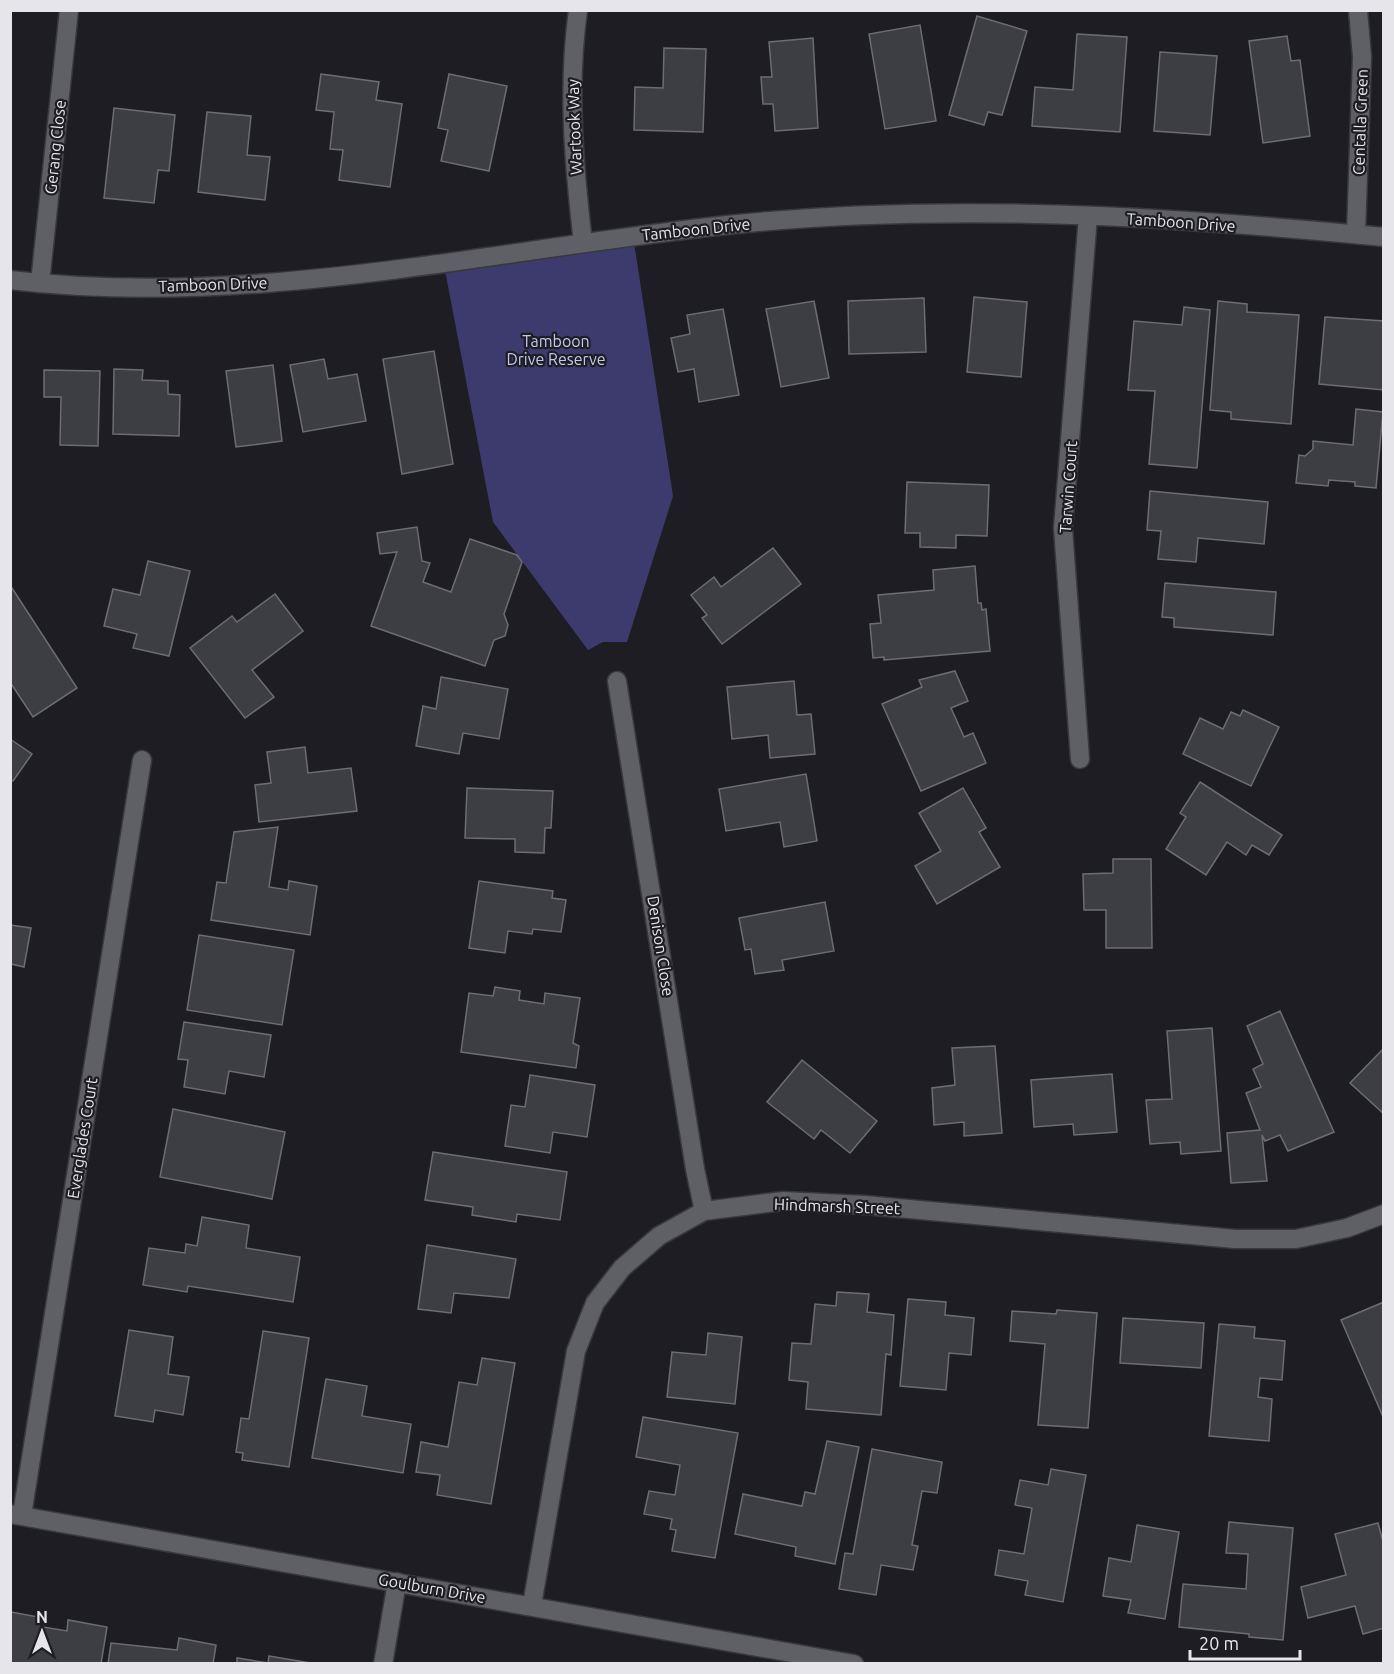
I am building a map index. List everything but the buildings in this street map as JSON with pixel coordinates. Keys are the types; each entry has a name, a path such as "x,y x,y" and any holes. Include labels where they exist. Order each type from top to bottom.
{"street":[{"name":"Gerang Close","path":"40,283 69,10"},
{"name":"Wartook Way","path":"578,10 572,54 572,137 583,243"},
{"name":"Centalla Green","path":"1356,234 1362,57 1358,10"},
{"name":"Tamboon Drive","path":"10,279 40,283 171,287 302,281 444,265 583,243 730,225 824,217 957,212 1088,216 1383,237"},
{"name":"Tarwin Court","path":"1080,759 1063,528 1088,216"},
{"name":"Denison Close","path":"617,681 695,1169 704,1211"},
{"name":"Everglades Court","path":"16,1514 142,760"},
{"name":"Hindmarsh Street","path":"532,1605 576,1351 595,1303 622,1268 659,1236 704,1211 783,1202 865,1204 1235,1239 1296,1239 1347,1228 1383,1214"},
{"name":"Goulburn Drive","path":"16,1514 854,1664"},
{"path":"382,1664 397,1582"}],"green space":[{"name":"Tamboon Drive Reserve","path":"633,236 673,496 627,642 603,642 588,650 493,522 444,265"}]}
